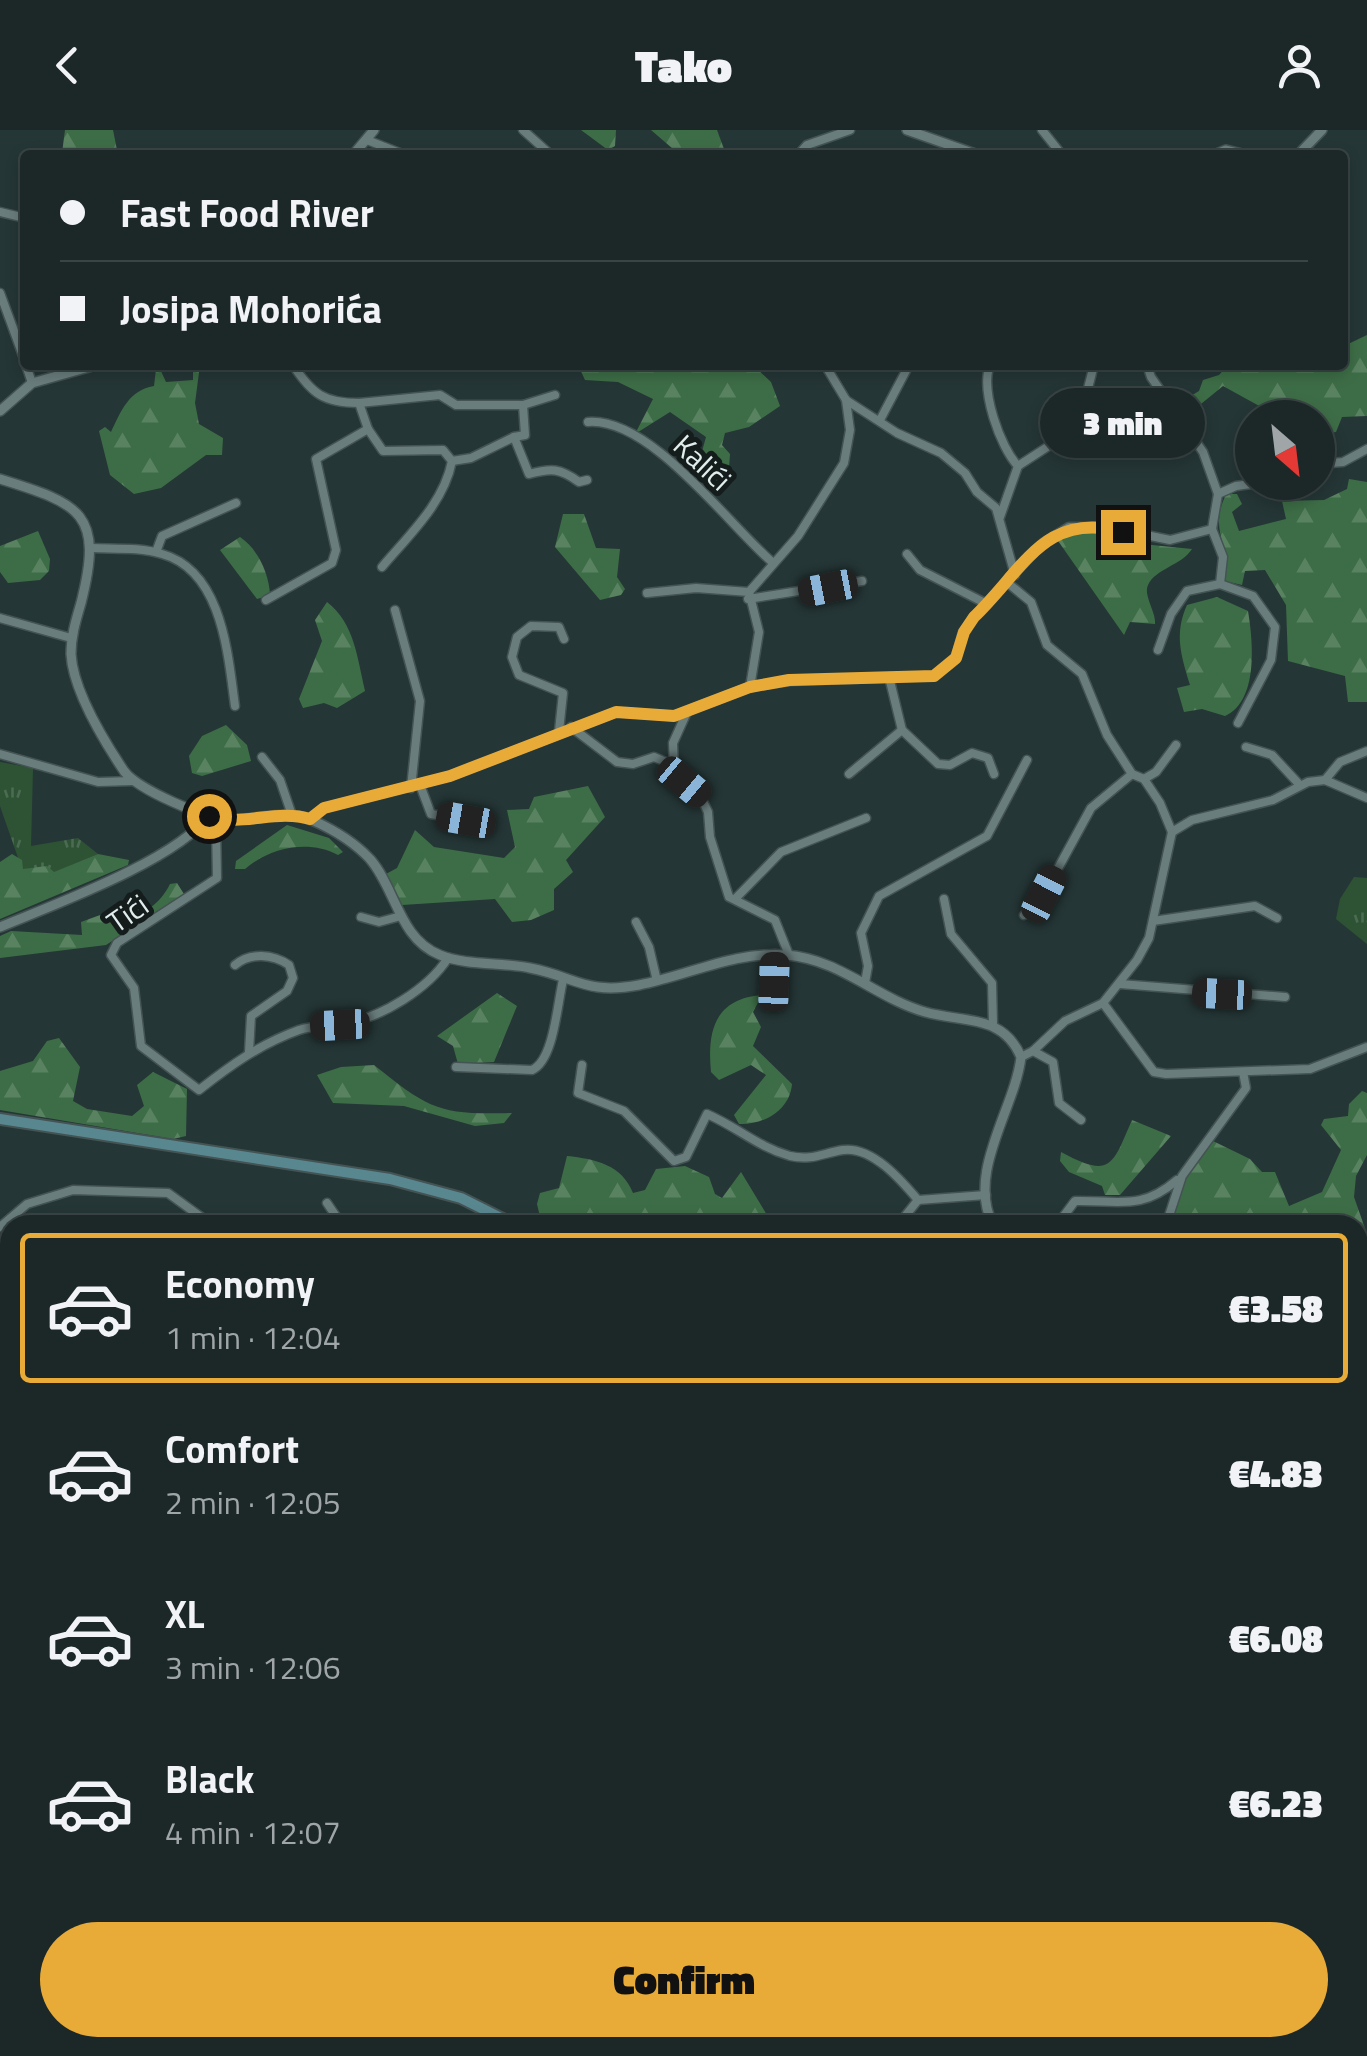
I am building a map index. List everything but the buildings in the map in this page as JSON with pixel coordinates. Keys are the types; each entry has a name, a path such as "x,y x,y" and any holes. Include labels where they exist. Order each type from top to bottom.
{"main road":[{"path":"0,1119 390,1179 461,1198 495,1215"}],"street":[{"path":"358,150 374,130"},
{"path":"524,130 546,150"},
{"path":"802,150 850,130"},
{"path":"907,130 964,150"},
{"path":"1042,130 1058,150"},
{"path":"1303,150 1322,130"},
{"path":"367,140 392,150"},
{"path":"0,293 20,347"},
{"path":"28,370 32,383"},
{"path":"0,411 32,383 78,370"},
{"path":"298,370 318,396 358,403 440,395 452,404 523,405 555,395"},
{"path":"750,687 759,632 749,595 772,562 798,536 844,463 850,430 846,400 828,370"},
{"path":"880,420 906,370"},
{"path":"988,370 985,377 995,414 1008,455 1018,466"},
{"path":"998,512 1018,466 1078,427 1093,370"},
{"path":"1149,370 1203,452 1218,494 1212,529 1222,557 1220,584"},
{"path":"846,400 897,433 941,454 998,512 1015,575"},
{"path":"358,403 368,429 386,453 444,450 452,461 448,481 436,502 382,567"},
{"path":"452,461 471,458 525,435 523,405"},
{"name":"Kalići","path":"588,422 614,424 642,438 772,562"},
{"path":"266,600 332,562 336,550 316,459 368,429"},
{"path":"514,437 529,474 550,468 579,482 586,480"},
{"path":"1335,463 1367,449"},
{"path":"0,479 67,502 86,521 92,548 72,638 76,678 133,781"},
{"path":"1218,494 1235,486"},
{"path":"156,552 162,536 236,503"},
{"path":"310,819 324,808 415,787 616,712 663,717 687,712 750,687 789,680 934,676 956,658 964,632 987,604 1044,543 1069,527 1107,527 1170,540 1212,529"},
{"path":"92,548 156,552 181,564 214,607 226,637 235,706"},
{"path":"907,554 920,570 987,604"},
{"path":"647,594 694,588 749,595 862,581"},
{"path":"1008,584 1031,602 1047,645 1082,674 1107,735 1132,774 1144,779 1172,832 1149,938 1120,984 1102,1003 1065,1021 1033,1052 1021,1057"},
{"path":"1158,650 1170,614 1187,591 1220,584 1253,596 1276,627 1272,660 1238,724"},
{"path":"395,610 420,701 415,787 431,814 466,820"},
{"path":"0,618 72,638"},
{"path":"559,731 562,693 518,676 512,657 516,636 531,626 560,626 564,639"},
{"path":"889,677 902,730 938,764 982,754 988,758 994,774"},
{"path":"673,765 673,743 687,712"},
{"path":"571,726 617,762 633,764 654,757 673,765 702,797 729,896 776,920 789,955"},
{"path":"849,774 902,730"},
{"path":"1144,779 1156,772 1176,745"},
{"path":"1246,747 1272,755 1298,784"},
{"path":"1325,780 1340,762 1367,751"},
{"path":"0,754 98,782 133,781 214,821"},
{"path":"262,757 280,780 292,814"},
{"path":"865,983 868,966 860,932 879,896 987,836 1027,760"},
{"path":"1024,916 1044,894 1091,808 1132,774"},
{"path":"1172,832 1192,820 1273,800 1298,784 1325,780 1367,798"},
{"path":"0,926 119,875 214,821 292,814 345,838 370,860 418,942 448,958 530,968 600,990 658,981 735,957 789,955 826,964 913,1009 993,1024 1008,1034 1021,1057 995,1142 986,1194 991,1215"},
{"path":"735,899 780,852 866,818"},
{"name":"Tići","path":"214,821 217,878 118,943 110,955 134,988 138,1042 166,1068 199,1090 249,1052 298,1030 356,1022 380,1013 420,986 448,958"},
{"path":"944,899 952,934 992,984 993,1024"},
{"path":"1154,922 1255,906 1278,918"},
{"path":"361,917 379,922 401,916"},
{"path":"636,922 649,947 658,981"},
{"path":"773,998 775,954"},
{"path":"235,966 245,958 275,958 289,965 293,978 288,992 250,1016 249,1052"},
{"path":"456,1067 532,1070 541,1066 550,1053 563,980"},
{"path":"1120,984 1284,997"},
{"path":"1102,1003 1154,1072 1184,1077 1310,1068 1367,1047"},
{"path":"1033,1052 1053,1062 1059,1102 1081,1120"},
{"path":"582,1066 578,1093 624,1111 674,1161 686,1157 708,1114 750,1142 792,1156 813,1159 846,1149 865,1154 886,1167 918,1200"},
{"path":"1064,1215 1075,1201 1155,1200 1182,1176 1224,1112 1242,1096 1247,1081 1243,1072"},
{"path":"1169,1215 1182,1176"},
{"path":"14,1215 26,1204 73,1190 168,1193 198,1215"},
{"path":"906,1215 918,1200 986,1194"},
{"path":"327,1203 335,1215"}],"green space":[{"path":"65,130 113,130 117,150 62,150"},
{"path":"581,130 616,130 615,146 608,150"},
{"path":"651,130 717,130 724,149 724,150 674,150"},
{"path":"1367,335 1367,416 1342,417 1336,432 1335,400 1248,400 1223,386 1185,417 1181,402 1199,391 1203,380 1224,370 1348,370 1348,344"},
{"path":"156,370 160,370 166,382 193,380 193,370 199,370 195,403 199,424 223,438 222,455 206,455 161,488 134,494 110,475 99,431 105,427 111,432 132,397 154,386"},
{"path":"580,370 758,370 771,382 780,406 749,427 725,433 722,445 730,454 729,468 717,470 701,455 706,437 670,412 635,434 653,399 618,382 585,380"},
{"path":"1349,479 1367,482 1367,702 1348,702 1345,676 1288,661 1286,605 1265,570 1245,571 1242,585 1225,581 1219,528 1226,494 1235,494 1235,500 1242,504 1232,512 1239,531 1286,519 1282,501 1335,500 1335,495 1347,489"},
{"path":"563,514 584,514 596,548 620,549 617,577 625,589 621,595 600,600 555,547"},
{"path":"38,531 50,559 49,571 40,580 8,583 0,572 0,546"},
{"path":"1069,531 1108,531 1110,541 1131,554 1142,544 1192,549 1148,585 1155,624 1130,622 1124,635 1056,538"},
{"path":"240,537 261,563 270,595 257,599 220,550"},
{"path":"1217,597 1248,611 1252,653 1249,684 1236,708 1225,716 1202,709 1184,712 1177,688 1190,685 1180,645 1183,616 1187,605"},
{"path":"327,602 349,631 365,691 337,708 324,703 303,708 299,699 322,641 315,620"},
{"path":"226,725 247,745 251,761 202,776 192,773 189,756 202,736"},
{"path":"0,762 33,768 31,846 78,838 98,854 53,873 22,869 0,806"},
{"path":"588,786 605,817 566,860 573,872 554,889 554,910 531,920 512,922 495,899 402,905 386,874 397,868 415,830 434,847 504,858 515,847 507,810 529,809 534,797"},
{"path":"287,825 329,838 343,852 338,855 314,847 289,848 265,856 245,869 235,869 236,861"},
{"path":"12,854 22,860 23,869 47,866 54,872 98,854 129,860 128,865 0,919 0,862"},
{"path":"1354,877 1367,878 1367,944 1336,919 1340,899"},
{"path":"177,883 184,894 106,945 0,958 0,936 11,931 82,935 81,922 111,911 122,919 138,914 156,903 170,884"},
{"path":"497,993 517,1006 494,1062 458,1064 453,1046 437,1036"},
{"path":"762,995 753,1012 761,1027 753,1046 792,1084 786,1101 774,1114 758,1122 739,1124 734,1115 766,1075 751,1065 719,1080 711,1072 713,1030 724,1010 746,998"},
{"path":"59,1038 80,1067 73,1101 87,1109 132,1116 144,1106 137,1085 153,1072 187,1089 186,1136 173,1139 0,1110 0,1071 33,1061 47,1041"},
{"path":"374,1065 409,1092 437,1107 468,1113 512,1113 504,1123 475,1126 404,1106 333,1103 317,1075 341,1067"},
{"path":"1362,1091 1367,1093 1367,1155 1356,1176 1354,1197 1360,1215 1168,1215 1182,1180 1213,1141 1250,1159 1262,1172 1275,1172 1289,1206 1322,1192 1341,1150 1321,1125 1324,1119 1348,1116 1349,1104"},
{"path":"1132,1120 1171,1136 1120,1195 1105,1195 1102,1186 1069,1172 1060,1161 1061,1152 1090,1165 1108,1163 1120,1148"},
{"path":"567,1156 607,1165 622,1176 633,1193 645,1190 656,1169 685,1166 709,1177 715,1194 722,1198 741,1172 767,1215 540,1215 540,1193 559,1188"}],"route":[{"path":"209,816 231,820 292,814 310,819 324,808 450,776 616,712 674,716 750,687 789,680 934,676 956,658 964,632 974,617 1054,534 1069,527 1090,525 1123,532"}]}
